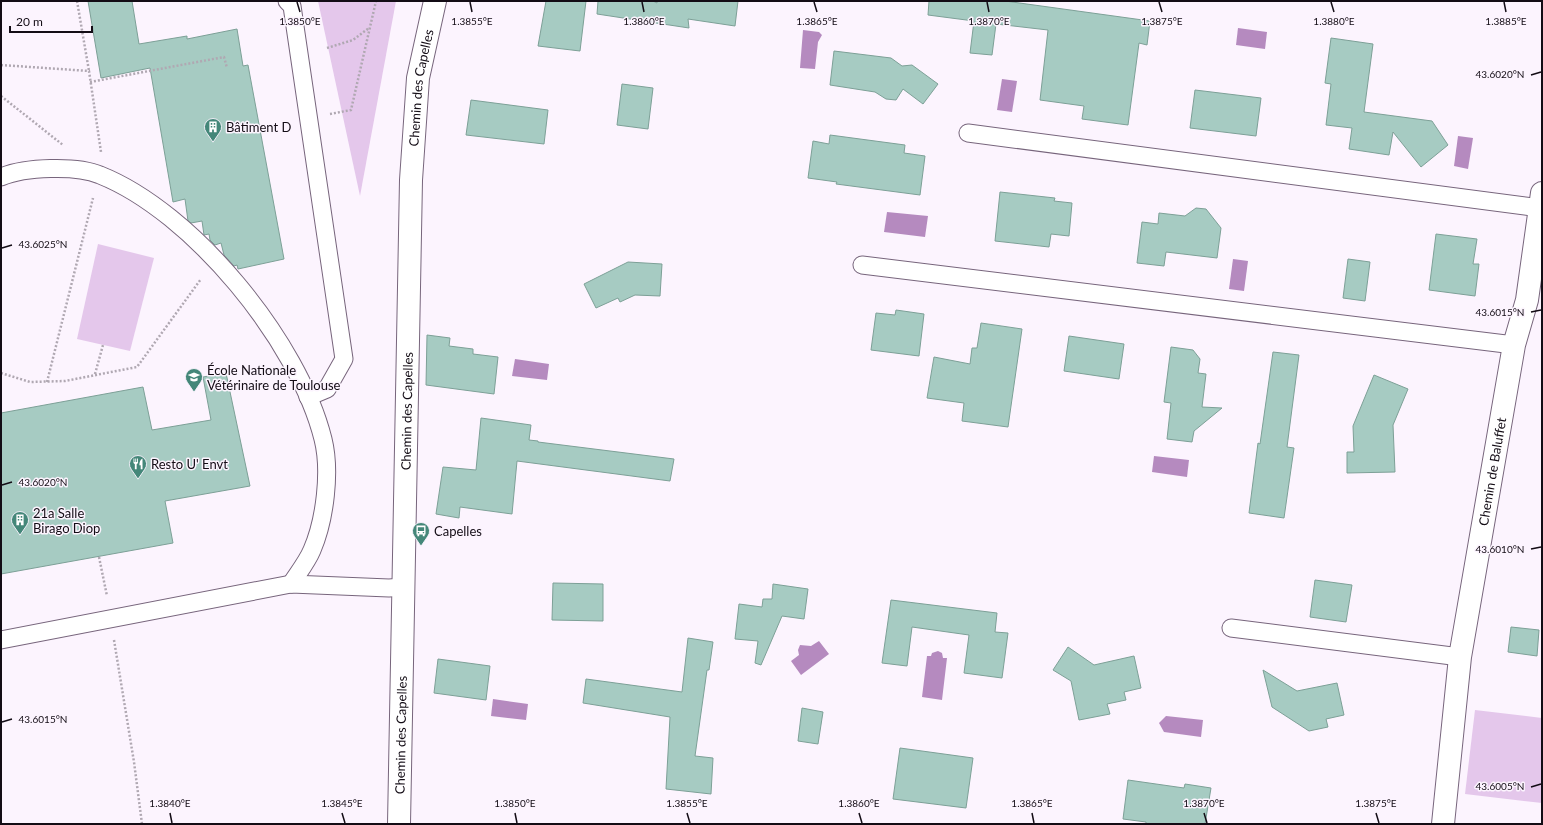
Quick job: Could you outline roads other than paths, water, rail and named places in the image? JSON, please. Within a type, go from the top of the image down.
[{"type":"street","name":"Chemin des Capelles","points":[[399,824],[411,180],[418,78],[435,1]]},
{"type":"street","name":"Chemin de Baluffet","points":[[1443,824],[1460,657],[1514,345],[1527,300],[1541,200]]},
{"type":"lane","points":[[287,1],[292,6],[344,359],[327,389],[308,397]]},
{"type":"lane","points":[[968,133],[1541,200]]},
{"type":"lane","points":[[1,177],[13,172],[62,168],[99,174],[138,195],[181,227],[215,259],[272,330],[308,397],[323,440],[326,472],[323,514],[312,551],[292,584]]},
{"type":"lane","points":[[862,265],[1514,345]]},
{"type":"lane","points":[[1,640],[292,584],[389,588],[404,587]]},
{"type":"lane","points":[[1231,628],[1460,657]]},
{"type":"place","name":"Bâtiment D","points":[[213,142]]},
{"type":"place","name":"École Nationale Vétérinaire de Toulouse","points":[[194,392]]},
{"type":"place","name":"Resto U' Envt","points":[[138,479]]},
{"type":"place","name":"21a Salle Birago Diop","points":[[20,535]]},
{"type":"place","name":"Capelles","points":[[421,546]]}]
